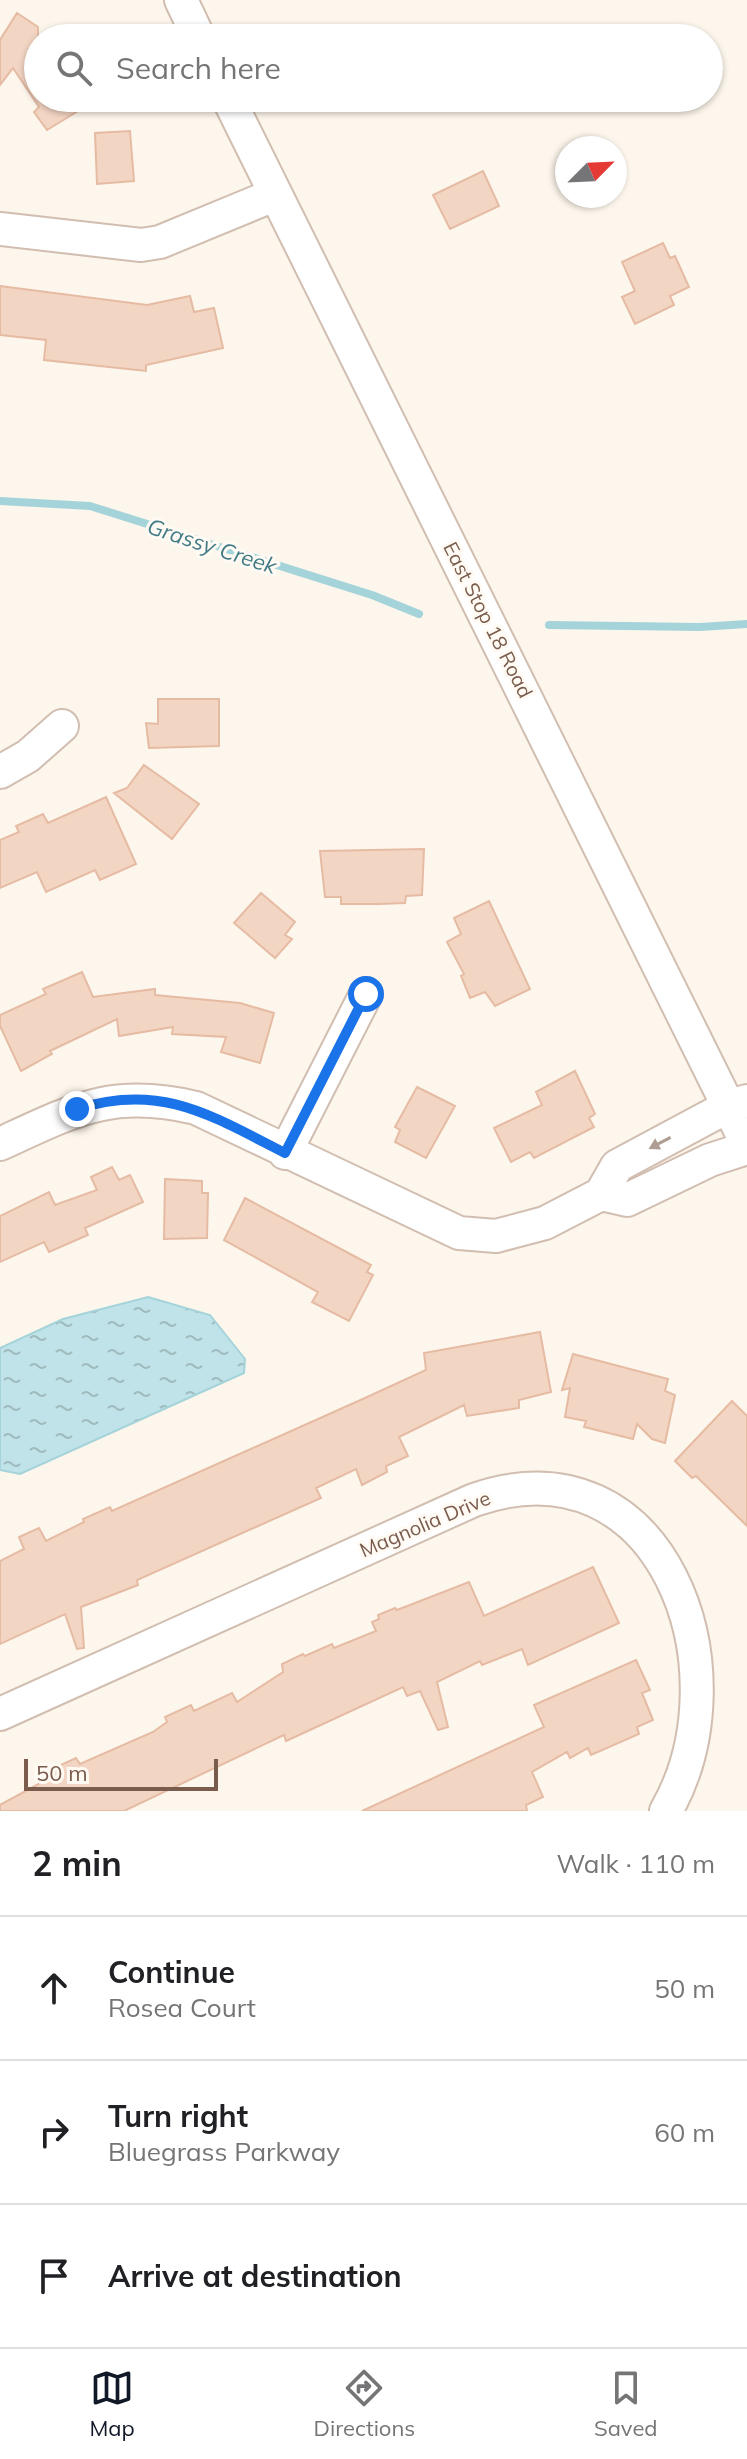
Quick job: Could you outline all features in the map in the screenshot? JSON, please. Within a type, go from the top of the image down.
[{"type":"street","points":[[181,0],[192,24]]},
{"type":"street","name":"East Stop 18 Road","points":[[235,112],[274,195],[738,1104],[747,1146]]},
{"type":"street","points":[[0,229],[141,245],[160,242],[274,195]]},
{"type":"street","points":[[0,772],[28,756],[62,726]]},
{"type":"street","points":[[285,1153],[366,994]]},
{"type":"street","points":[[0,1144],[95,1103],[146,1100],[196,1108],[285,1153],[459,1233],[496,1236],[533,1226],[601,1194],[617,1166],[738,1104]]},
{"type":"street","points":[[601,1194],[627,1200],[710,1160],[747,1146]]},
{"type":"street","name":"Magnolia Drive","points":[[0,1714],[474,1500],[517,1488],[568,1489],[628,1512],[665,1541],[691,1576],[721,1650],[725,1679],[709,1752],[685,1791],[666,1811]]},
{"type":"water","points":[[148,1297],[210,1315],[245,1359],[244,1373],[20,1474],[0,1470],[0,1348],[63,1319]]},
{"type":"building","points":[[17,13],[34,24],[24,24],[24,84],[13,68],[0,85],[0,40]]},
{"type":"building","points":[[34,112],[76,112],[47,130]]},
{"type":"building","points":[[130,131],[134,181],[97,184],[95,133]]},
{"type":"building","points":[[483,171],[499,206],[450,229],[433,195]]},
{"type":"building","points":[[663,243],[670,258],[675,256],[689,287],[670,296],[674,305],[635,324],[622,297],[635,291],[622,262]]},
{"type":"building","points":[[0,286],[147,305],[190,296],[194,312],[214,308],[223,348],[146,365],[146,371],[44,360],[46,340],[0,335]]},
{"type":"building","points":[[158,699],[219,699],[219,746],[149,748],[146,723],[158,724]]},
{"type":"building","points":[[144,765],[199,804],[172,839],[114,793],[127,788]]},
{"type":"building","points":[[106,797],[136,864],[100,880],[95,870],[46,892],[37,872],[0,888],[0,840],[19,832],[16,826],[43,814],[48,823]]},
{"type":"building","points":[[424,849],[422,895],[406,896],[405,903],[379,904],[341,904],[341,897],[325,897],[320,851]]},
{"type":"building","points":[[261,893],[295,922],[285,935],[292,939],[275,958],[234,923]]},
{"type":"building","points":[[489,901],[530,989],[495,1006],[485,992],[470,998],[461,976],[464,974],[447,942],[461,934],[454,918]]},
{"type":"building","points":[[82,972],[93,997],[155,989],[155,995],[240,1003],[274,1013],[260,1063],[221,1052],[226,1037],[172,1034],[173,1027],[119,1036],[117,1019],[50,1051],[52,1054],[21,1071],[0,1026],[0,1015],[46,994],[43,989]]},
{"type":"building","points":[[575,1071],[595,1114],[589,1118],[594,1127],[534,1158],[530,1152],[511,1162],[494,1128],[542,1105],[536,1092]]},
{"type":"building","points":[[417,1087],[455,1106],[426,1158],[395,1142],[400,1130],[395,1127]]},
{"type":"building","points":[[112,1167],[119,1180],[130,1175],[143,1202],[85,1228],[88,1235],[49,1252],[44,1242],[0,1262],[0,1216],[49,1192],[55,1205],[97,1190],[91,1177]]},
{"type":"building","points":[[165,1179],[202,1181],[202,1193],[208,1193],[207,1238],[164,1239]]},
{"type":"building","points":[[245,1198],[371,1265],[367,1272],[373,1275],[349,1321],[312,1302],[318,1292],[224,1240]]},
{"type":"building","points":[[540,1332],[551,1392],[519,1400],[519,1408],[467,1416],[464,1405],[399,1437],[408,1456],[386,1466],[387,1472],[362,1485],[356,1469],[316,1488],[321,1498],[137,1580],[138,1585],[81,1607],[84,1648],[77,1649],[65,1614],[0,1644],[0,1561],[24,1549],[19,1537],[39,1528],[46,1541],[84,1522],[83,1519],[110,1507],[112,1511],[365,1398],[426,1370],[424,1353]]},
{"type":"building","points":[[573,1354],[668,1379],[665,1391],[675,1395],[665,1443],[652,1439],[637,1424],[633,1439],[584,1427],[586,1421],[565,1417],[570,1388],[562,1390]]},
{"type":"building","points":[[732,1401],[747,1416],[747,1526],[696,1476],[692,1478],[675,1461]]},
{"type":"building","points":[[593,1567],[619,1623],[528,1665],[522,1649],[482,1665],[480,1661],[437,1682],[448,1727],[438,1730],[420,1691],[407,1696],[403,1687],[286,1741],[284,1735],[124,1811],[0,1811],[0,1805],[53,1776],[50,1770],[76,1758],[80,1764],[153,1732],[167,1722],[165,1717],[191,1705],[194,1711],[232,1693],[237,1702],[283,1672],[282,1664],[303,1654],[305,1656],[332,1644],[334,1648],[376,1631],[372,1622],[379,1619],[378,1615],[395,1608],[397,1610],[469,1582],[484,1616]]},
{"type":"building","points":[[636,1660],[650,1690],[642,1693],[653,1720],[637,1727],[639,1734],[591,1755],[588,1748],[570,1758],[567,1752],[532,1772],[543,1797],[526,1805],[527,1811],[362,1811],[544,1727],[534,1705]]},
{"type":"waterway","name":"Grassy Creek","points":[[0,501],[90,506],[372,595],[419,614]]},
{"type":"waterway","name":"Grassy Creek","points":[[549,625],[700,627],[747,624]]},
{"type":"route","points":[[77,1109],[115,1100],[173,1103],[196,1108],[285,1153],[366,994]]}]
